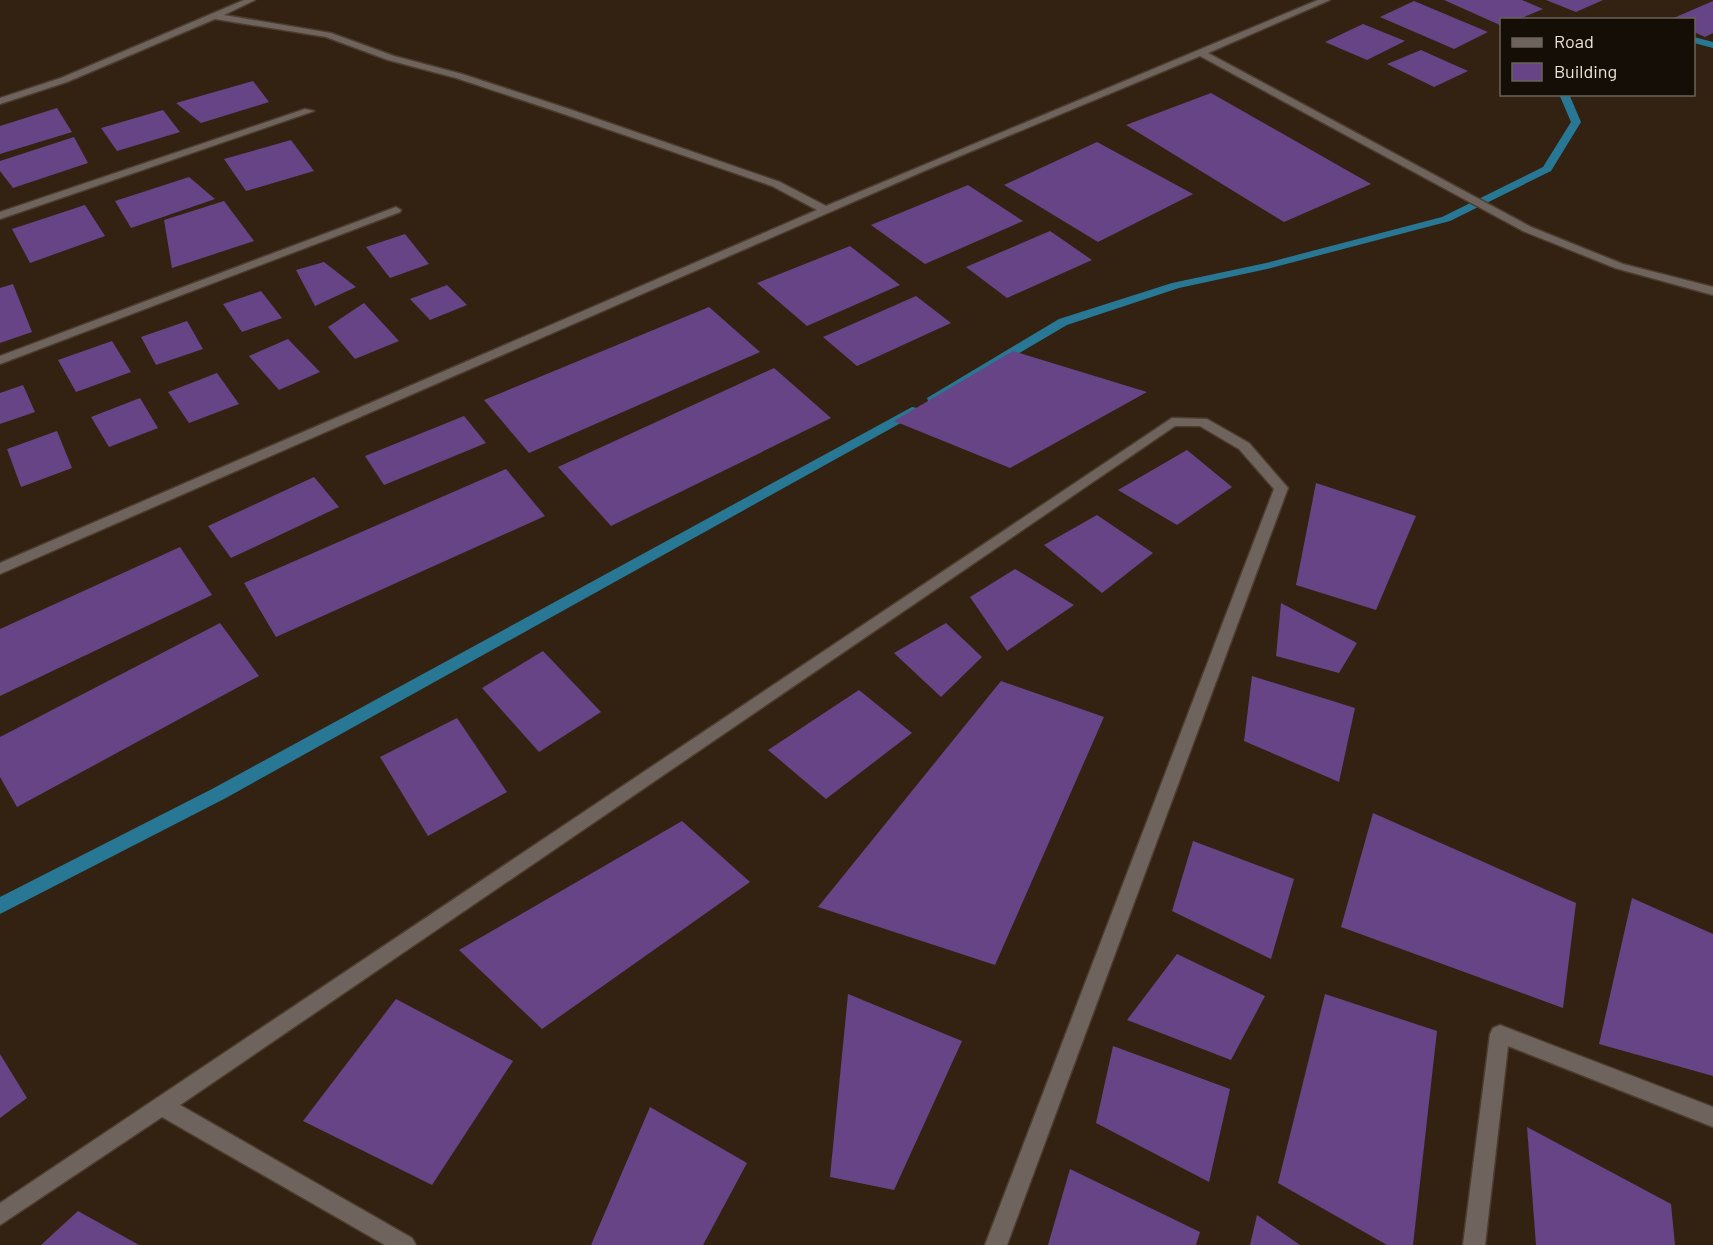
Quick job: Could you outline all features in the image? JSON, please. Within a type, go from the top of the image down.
[{"type":"street","points":[[0,101],[64,80],[251,0]]},
{"type":"street","points":[[0,569],[825,210],[1326,0]]},
{"type":"street","points":[[215,16],[328,35],[391,58],[459,76],[776,184],[825,210]]},
{"type":"street","points":[[1200,52],[1527,229],[1619,266],[1713,291]]},
{"type":"street","points":[[0,216],[309,111]]},
{"type":"street","points":[[0,360],[396,210]]},
{"type":"street","points":[[0,1215],[1172,422],[1202,422],[1244,446],[1281,488],[996,1245]]},
{"type":"street","points":[[1474,1245],[1500,1034],[1713,1117]]},
{"type":"street","points":[[163,1106],[405,1245]]},
{"type":"building","points":[[1444,0],[1522,0],[1543,9],[1522,18],[1500,18],[1500,25]]},
{"type":"building","points":[[1546,0],[1603,0],[1576,12]]},
{"type":"building","points":[[1414,1],[1488,32],[1454,49],[1380,17]]},
{"type":"building","points":[[1713,1],[1713,33],[1705,37],[1695,32],[1695,18],[1674,18]]},
{"type":"building","points":[[1363,24],[1405,41],[1367,60],[1325,42]]},
{"type":"building","points":[[1421,50],[1468,71],[1434,87],[1387,64]]},
{"type":"building","points":[[253,81],[269,102],[201,123],[176,103]]},
{"type":"building","points":[[1211,93],[1371,184],[1284,222],[1126,125]]},
{"type":"building","points":[[57,108],[72,132],[0,154],[0,126]]},
{"type":"building","points":[[163,110],[180,132],[117,151],[101,128]]},
{"type":"building","points":[[74,137],[88,163],[13,188],[0,171],[0,161]]},
{"type":"building","points":[[291,140],[314,171],[246,191],[224,159]]},
{"type":"building","points":[[1097,142],[1193,194],[1098,242],[1004,185]]},
{"type":"building","points":[[189,177],[215,199],[131,228],[115,201]]},
{"type":"building","points":[[968,185],[1023,221],[925,264],[871,225]]},
{"type":"building","points":[[224,201],[254,241],[172,268],[164,220]]},
{"type":"building","points":[[85,205],[105,236],[30,263],[12,229]]},
{"type":"building","points":[[1050,231],[1092,260],[1007,298],[966,267]]},
{"type":"building","points":[[405,234],[429,264],[390,278],[366,247]]},
{"type":"building","points":[[850,246],[900,285],[807,326],[757,283]]},
{"type":"building","points":[[324,262],[356,287],[315,306],[296,270]]},
{"type":"building","points":[[13,284],[32,332],[0,343],[0,288]]},
{"type":"building","points":[[447,285],[467,305],[430,320],[410,299]]},
{"type":"building","points":[[261,291],[282,318],[242,332],[223,304]]},
{"type":"building","points":[[916,296],[951,323],[857,366],[823,337]]},
{"type":"building","points":[[364,303],[399,341],[355,359],[328,327]]},
{"type":"building","points":[[709,307],[760,352],[529,453],[484,400]]},
{"type":"building","points":[[187,321],[203,349],[156,365],[141,337]]},
{"type":"building","points":[[288,339],[320,372],[279,390],[249,356]]},
{"type":"building","points":[[112,341],[131,372],[76,392],[58,360]]},
{"type":"building","points":[[1013,351],[1147,392],[1010,468],[894,421]]},
{"type":"building","points":[[774,368],[831,418],[611,526],[558,467]]},
{"type":"building","points":[[217,373],[239,404],[189,423],[168,392]]},
{"type":"building","points":[[23,385],[35,412],[0,424],[0,393]]},
{"type":"building","points":[[140,398],[158,428],[109,447],[91,417]]},
{"type":"building","points":[[464,416],[486,443],[384,485],[365,456]]},
{"type":"building","points":[[57,431],[72,468],[21,487],[7,449]]},
{"type":"building","points":[[1187,450],[1232,487],[1177,525],[1118,490]]},
{"type":"building","points":[[506,469],[545,516],[276,637],[244,583]]},
{"type":"building","points":[[314,477],[339,507],[231,558],[208,526]]},
{"type":"building","points":[[1316,483],[1416,516],[1376,610],[1296,585]]},
{"type":"building","points":[[1097,515],[1153,553],[1102,593],[1044,545]]},
{"type":"building","points":[[180,547],[212,595],[0,696],[0,629]]},
{"type":"building","points":[[1015,569],[1074,605],[1007,651],[970,597]]},
{"type":"building","points":[[1281,603],[1357,643],[1339,673],[1276,656]]},
{"type":"building","points":[[220,623],[259,676],[17,807],[0,777],[0,737]]},
{"type":"building","points":[[946,623],[982,657],[941,697],[894,653]]},
{"type":"building","points":[[543,651],[601,712],[539,752],[482,688]]},
{"type":"building","points":[[1252,676],[1355,708],[1339,782],[1244,741]]},
{"type":"building","points":[[1001,681],[1104,717],[995,965],[818,907]]},
{"type":"building","points":[[859,690],[912,733],[826,799],[768,750]]},
{"type":"building","points":[[457,718],[507,792],[428,836],[380,757]]},
{"type":"building","points":[[1373,813],[1576,903],[1563,1008],[1341,927]]},
{"type":"building","points":[[682,821],[750,882],[542,1029],[459,950]]},
{"type":"building","points":[[1193,841],[1294,879],[1271,959],[1172,911]]},
{"type":"building","points":[[1632,898],[1713,934],[1713,1076],[1599,1044]]},
{"type":"building","points":[[1177,954],[1265,996],[1231,1060],[1127,1020]]},
{"type":"building","points":[[848,994],[962,1041],[894,1190],[830,1177]]},
{"type":"building","points":[[1325,994],[1437,1031],[1413,1245],[1387,1245],[1278,1183]]},
{"type":"building","points":[[396,999],[513,1061],[432,1185],[303,1121]]},
{"type":"building","points":[[1113,1046],[1230,1089],[1209,1182],[1096,1123]]},
{"type":"building","points":[[0,1054],[27,1098],[0,1118]]},
{"type":"building","points":[[650,1107],[747,1163],[703,1245],[591,1245]]},
{"type":"building","points":[[1527,1127],[1671,1204],[1675,1245],[1536,1245]]},
{"type":"building","points":[[1070,1169],[1200,1232],[1196,1245],[1048,1245]]},
{"type":"building","points":[[78,1211],[139,1245],[41,1245]]},
{"type":"building","points":[[1257,1215],[1300,1245],[1250,1245]]},
{"type":"waterway","points":[[1695,40],[1713,45]]},
{"type":"waterway","points":[[933,398],[1063,322],[1176,285],[1267,266],[1446,219],[1547,169],[1576,122],[1565,96]]},
{"type":"waterway","points":[[0,906],[218,794],[912,411]]}]
